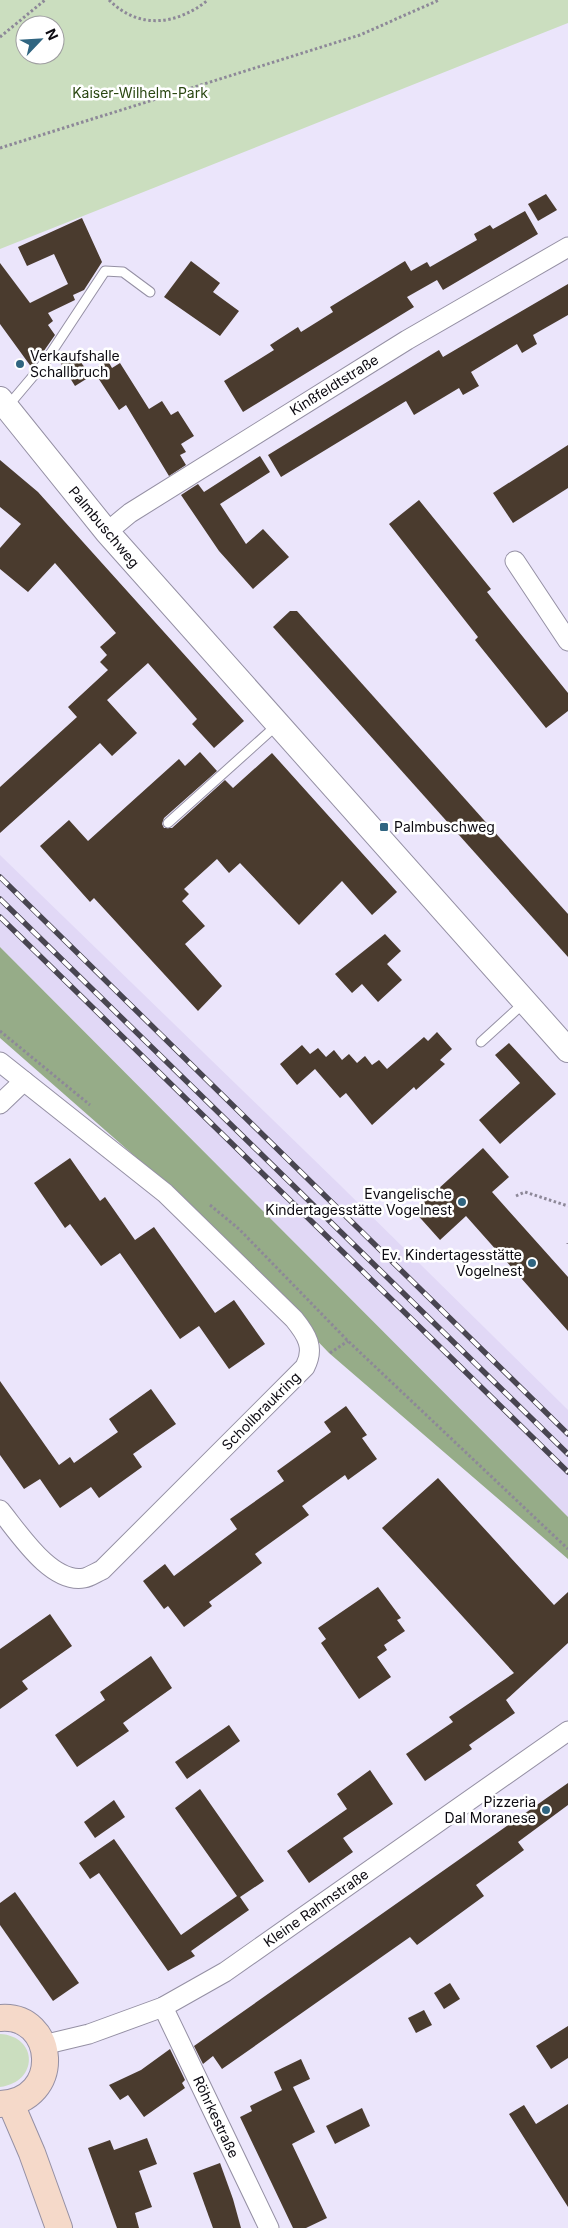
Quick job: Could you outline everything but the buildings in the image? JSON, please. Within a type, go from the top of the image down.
[{"type":"main road","points":[[0,2018],[13,2019],[29,2027],[43,2045],[46,2062],[38,2086],[27,2097],[6,2104],[32,2153],[59,2228]]},
{"type":"street","name":"Kinßfeldtstraße","points":[[107,532],[130,513],[406,340],[568,247]]},
{"type":"street","name":"Palmbuschweg","points":[[2,405],[107,532],[525,1002],[565,1041]]},
{"type":"street","points":[[515,561],[568,641]]},
{"type":"street","name":"Schollbraukring","points":[[0,1062],[165,1194],[294,1319],[306,1334],[310,1356],[305,1367],[102,1570],[84,1578],[64,1576],[46,1564],[0,1510]]},
{"type":"street","points":[[0,1104],[24,1081]]},
{"type":"street","name":"Kleine Rahmstraße","points":[[43,2045],[88,2034],[164,2007],[225,1972],[568,1731]]},
{"type":"street","name":"Röhrkestraße","points":[[164,2007],[269,2228]]},
{"type":"lane","points":[[2,405],[44,362],[106,271],[123,272],[150,292]]},
{"type":"lane","points":[[168,823],[278,725]]},
{"type":"lane","points":[[481,1042],[525,1002]]},
{"type":"path","points":[[0,37],[45,0]]},
{"type":"path","points":[[109,0],[134,17],[161,20],[184,16],[208,0]]},
{"type":"path","points":[[0,148],[360,35],[439,0]]},
{"type":"path","points":[[516,1196],[524,1192],[568,1206]]},
{"type":"shaded area","points":[[0,855],[341,1186],[568,1410],[568,1517],[0,947]]},
{"type":"green space","name":"Kaiser-Wilhelm-Park","points":[[0,0],[568,0],[568,23],[0,249]]},
{"type":"green space","points":[[0,947],[568,1517],[568,1559],[329,1353],[170,1187],[0,1038]]},
{"type":"green space","points":[[0,2034],[13,2037],[22,2042],[27,2050],[29,2059],[27,2069],[22,2077],[13,2083],[0,2087]]},
{"type":"railway","points":[[0,877],[568,1434]]},
{"type":"railway","points":[[0,899],[568,1454]]},
{"type":"railway","points":[[0,917],[568,1472]]},
{"type":"place","name":"Verkaufshalle Schallbruch","points":[[20,364]]},
{"type":"place","name":"Palmbuschweg","points":[[384,827]]},
{"type":"place","name":"Evangelische Kindertagesstätte Vogelnest","points":[[462,1202]]},
{"type":"place","name":"Ev. Kindertagesstätte Vogelnest","points":[[532,1263]]},
{"type":"place","name":"Pizzeria Dal Moranese","points":[[546,1810]]}]
